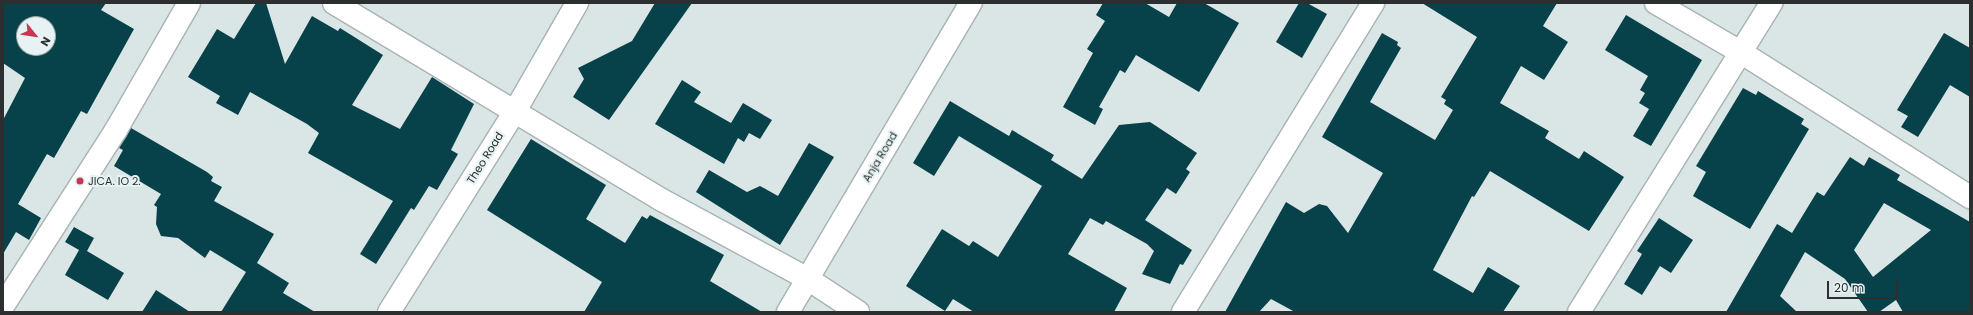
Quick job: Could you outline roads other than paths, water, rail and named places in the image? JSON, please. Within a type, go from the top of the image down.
[{"type":"street","points":[[3,306],[116,130],[189,3]]},
{"type":"street","points":[[334,3],[660,200],[808,279],[858,312]]},
{"type":"street","name":"Theo Road","points":[[390,312],[515,111],[577,3]]},
{"type":"street","name":"Anja Road","points":[[788,312],[971,3]]},
{"type":"street","points":[[1183,312],[1373,3]]},
{"type":"street","points":[[1656,3],[1742,53],[1970,197]]},
{"type":"street","points":[[1578,312],[1742,53],[1771,3]]},
{"type":"place","name":"JICA. IO 2.","points":[[80,181]]}]
